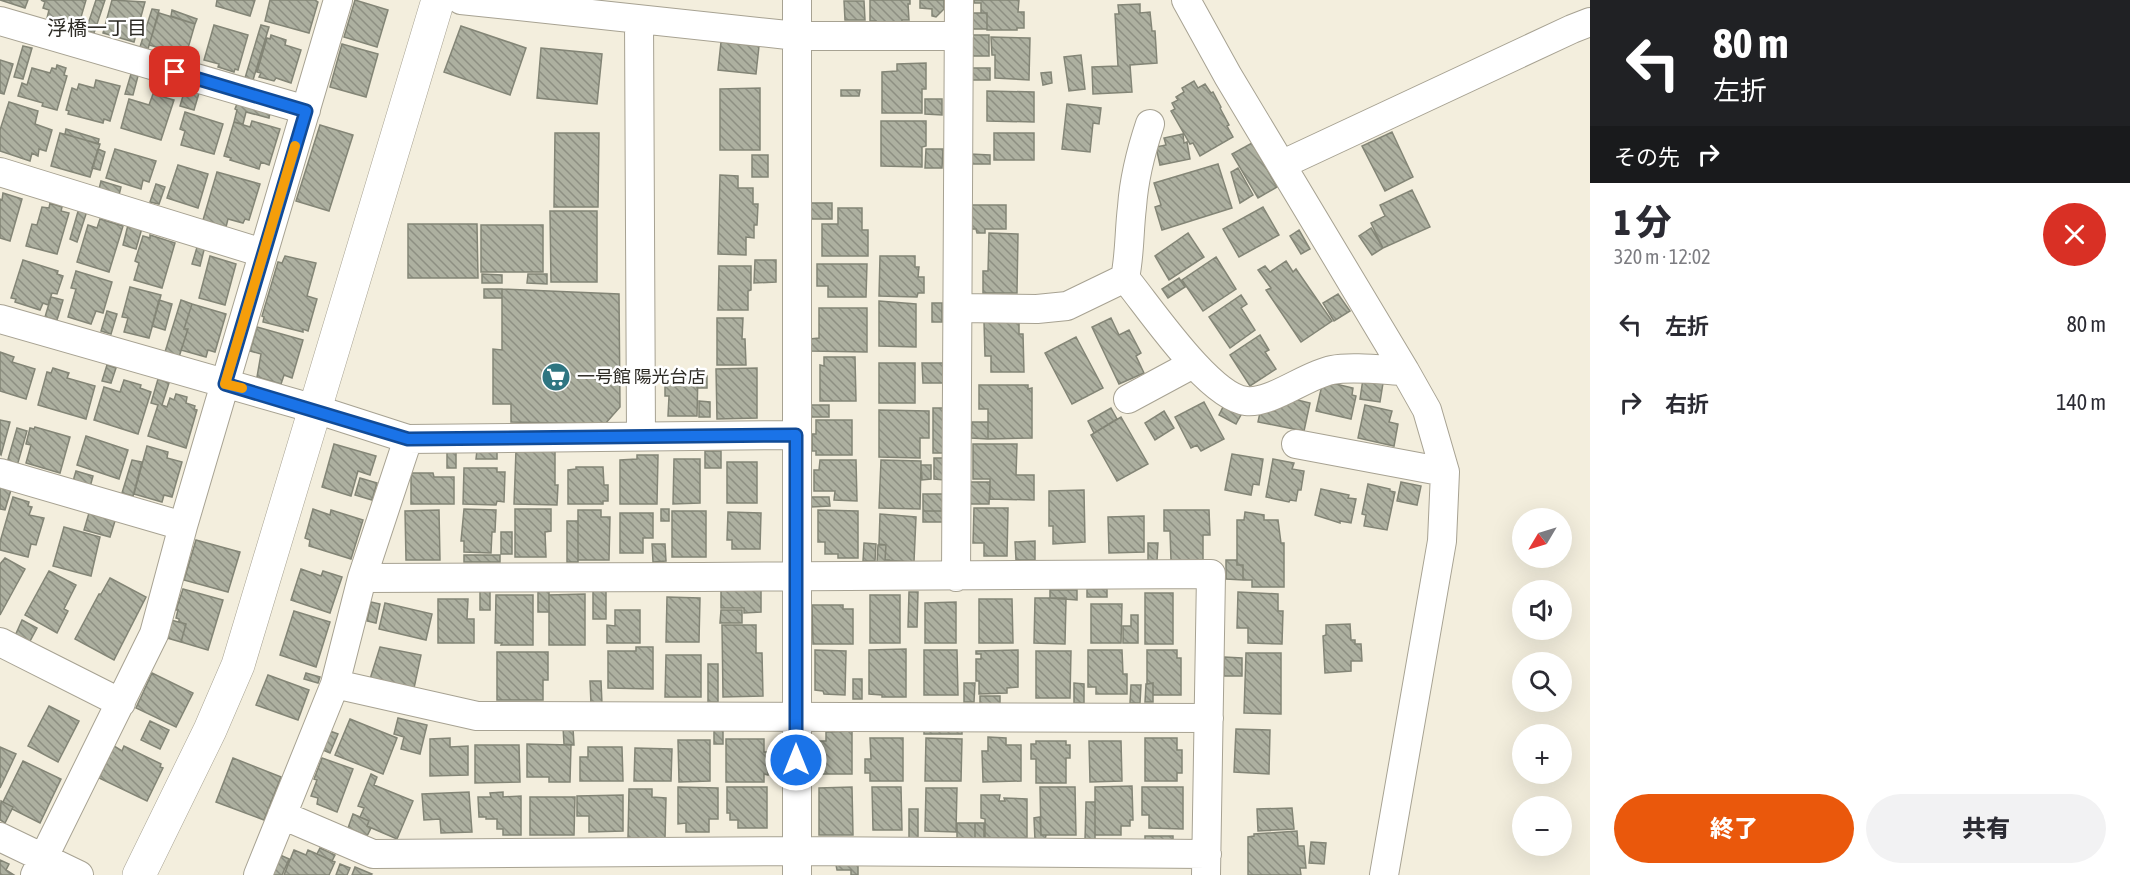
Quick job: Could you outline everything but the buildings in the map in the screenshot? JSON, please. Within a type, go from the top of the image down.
[{"type":"street","points":[[39,866],[154,634],[183,526],[338,0]]},
{"type":"street","points":[[139,875],[210,730],[238,665],[438,0]]},
{"type":"street","points":[[461,0],[797,36],[959,36]]},
{"type":"street","points":[[797,0],[797,863]]},
{"type":"street","points":[[956,577],[959,0]]},
{"type":"street","points":[[1186,0],[1228,76],[1283,164],[1427,410],[1445,472],[1442,541],[1384,875]]},
{"type":"street","points":[[639,20],[641,435]]},
{"type":"street","points":[[0,21],[306,111]]},
{"type":"street","points":[[1283,164],[1590,22]]},
{"type":"street","points":[[1125,278],[1130,255],[1131,208],[1135,182],[1150,124]]},
{"type":"street","points":[[0,172],[263,253]]},
{"type":"street","points":[[958,308],[1037,309],[1067,306],[1125,278]]},
{"type":"street","points":[[1125,278],[1193,363],[1214,385],[1245,401],[1260,400],[1334,369],[1405,371]]},
{"type":"street","points":[[0,319],[315,409],[408,439],[796,435]]},
{"type":"street","points":[[1128,399],[1193,363]]},
{"type":"street","points":[[258,875],[335,684],[362,578],[408,439]]},
{"type":"street","points":[[1296,444],[1445,472]]},
{"type":"street","points":[[0,473],[183,526]]},
{"type":"street","points":[[282,815],[373,854],[797,863],[1206,865],[1211,574],[362,578]]},
{"type":"street","points":[[0,642],[121,703]]},
{"type":"street","points":[[335,684],[477,716],[796,715],[1209,718]]},
{"type":"street","points":[[0,837],[39,866],[79,875]]},
{"type":"slow traffic","points":[[242,388],[225,384],[295,146]]},
{"type":"place","name":"一号館 陽光台店","points":[[556,377]]},
{"type":"district","name":"浮橋一丁目","points":[[97,28]]},
{"type":"route","points":[[175,72],[306,111],[225,384],[315,409],[408,439],[796,435],[796,760]]}]
